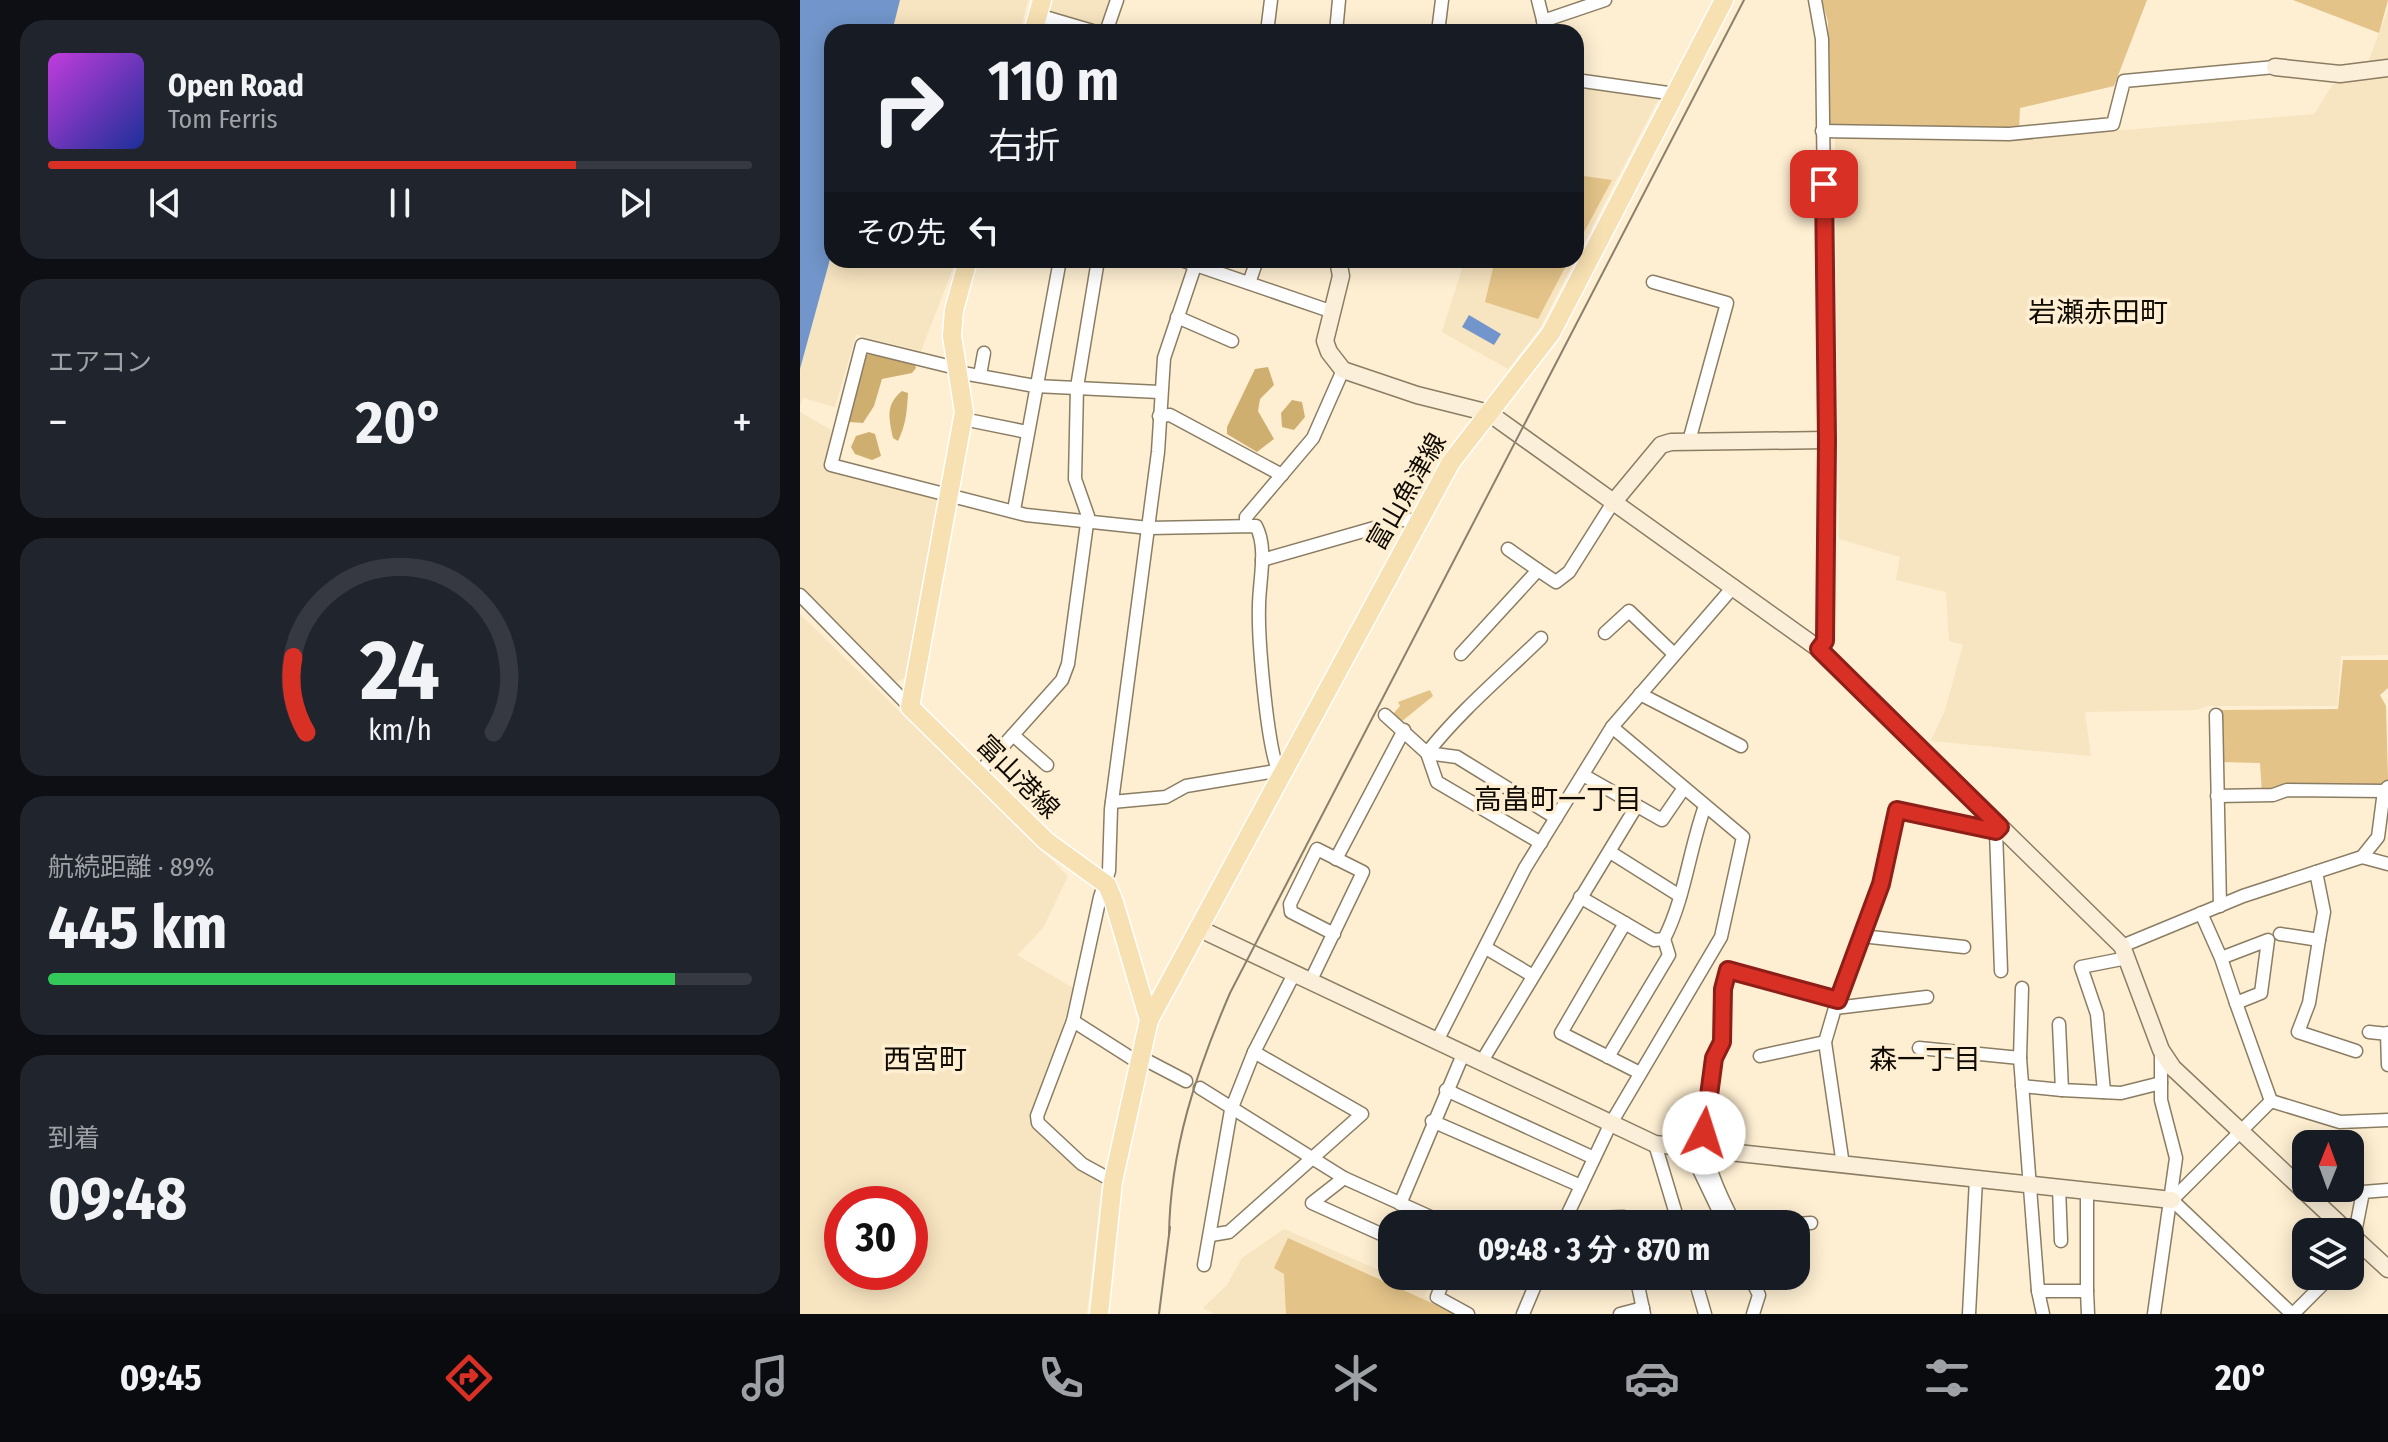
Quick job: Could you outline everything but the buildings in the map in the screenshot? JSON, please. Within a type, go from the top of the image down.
[{"type":"main road","name":"富山魚津線","points":[[1149,1020],[1200,929],[1279,774],[1451,462],[1551,333],[1724,0]]},
{"type":"main road","points":[[910,707],[963,419],[956,370],[954,310],[966,268]]},
{"type":"main road","name":"富山港線","points":[[910,707],[1046,841],[1107,885]]},
{"type":"main road","points":[[1099,1314],[1113,1181],[1149,1020],[1107,885]]},
{"type":"street","points":[[1109,24],[1117,0]]},
{"type":"street","points":[[1268,24],[1271,0]]},
{"type":"street","points":[[1337,24],[1339,0]]},
{"type":"street","points":[[1439,24],[1442,0]]},
{"type":"street","points":[[1538,0],[1544,24]]},
{"type":"street","points":[[1550,24],[1605,0]]},
{"type":"street","points":[[1815,0],[1822,39],[1827,440],[1825,641],[1819,649]]},
{"type":"street","points":[[1038,16],[1067,24]]},
{"type":"street","points":[[1822,131],[2009,134],[2113,124],[2124,81],[2275,67],[2340,74],[2388,68]]},
{"type":"street","points":[[1584,81],[1675,94]]},
{"type":"street","points":[[1014,510],[1058,268]]},
{"type":"street","points":[[979,773],[1062,680],[1068,664],[1088,516],[1075,479],[1077,387],[1097,268]]},
{"type":"street","points":[[1113,1181],[1082,1164],[1038,1123],[1037,1116],[1073,1021],[1100,897],[1107,885],[1112,802],[1149,528],[1159,392],[1164,358],[1195,268]]},
{"type":"street","points":[[1212,268],[1330,311]]},
{"type":"street","points":[[1249,283],[1254,268]]},
{"type":"street","points":[[1340,268],[1341,276],[1325,341],[1343,370],[1417,395],[1489,413],[1612,504],[1734,586],[1819,649],[2124,952],[2161,1050],[2173,1068],[2330,1218]]},
{"type":"street","points":[[1653,282],[1727,303],[1689,441]]},
{"type":"street","points":[[1177,317],[1232,341]]},
{"type":"street","points":[[1112,802],[1166,797],[1186,786],[1279,774],[1258,617],[1262,560],[1260,534],[1256,526],[1149,528],[1026,515],[831,465],[862,345],[956,370],[1035,386],[1159,392]]},
{"type":"street","points":[[980,375],[984,353]]},
{"type":"street","points":[[1246,524],[1246,517],[1313,438],[1343,370]]},
{"type":"street","points":[[1159,416],[1170,415],[1282,475]]},
{"type":"street","points":[[963,419],[1027,432]]},
{"type":"street","points":[[1508,549],[1556,582],[1569,572],[1612,504],[1661,445],[1689,441],[1827,440]]},
{"type":"street","points":[[1262,560],[1402,520],[1419,520]]},
{"type":"street","points":[[1461,654],[1538,570]]},
{"type":"street","points":[[1438,1039],[1541,843],[1612,727],[1734,586]]},
{"type":"street","points":[[800,595],[910,707]]},
{"type":"street","points":[[1605,633],[1629,611],[1674,654]]},
{"type":"street","points":[[1427,753],[1468,705],[1541,638]]},
{"type":"street","points":[[1640,694],[1741,746]]},
{"type":"street","points":[[1385,715],[1427,753],[1437,782],[1541,843]]},
{"type":"street","points":[[2216,715],[2220,906]]},
{"type":"street","points":[[1569,1210],[1610,1125],[1721,937],[1743,837],[1612,727]]},
{"type":"street","points":[[1336,859],[1404,730]]},
{"type":"street","points":[[1013,735],[1047,765]]},
{"type":"street","points":[[1427,753],[1457,757],[1556,818]]},
{"type":"street","points":[[1583,775],[1662,820],[1684,788]]},
{"type":"street","points":[[2217,796],[2273,795],[2287,790],[2386,789],[2378,837],[2362,857]]},
{"type":"street","points":[[1608,1057],[1669,955],[1664,939],[1677,913],[1689,850],[1705,806]]},
{"type":"street","points":[[1482,1061],[1636,807]]},
{"type":"street","points":[[1843,1165],[1825,1042],[1881,884],[1897,810],[1998,829]]},
{"type":"street","points":[[1998,829],[2001,971]]},
{"type":"street","points":[[1310,982],[1334,934],[1363,872],[1317,849],[1290,904],[1291,912],[1334,934]]},
{"type":"street","points":[[1610,852],[1680,896]]},
{"type":"street","points":[[2104,1092],[2097,1014],[2081,967],[2124,952],[2201,913],[2316,872],[2362,857],[2388,864]]},
{"type":"street","points":[[2316,872],[2324,912],[2309,1003],[2298,1032],[2356,1051]]},
{"type":"street","points":[[1580,897],[1654,940],[1664,939]]},
{"type":"street","points":[[2201,913],[2221,958],[2271,1101]]},
{"type":"street","points":[[1625,923],[1561,1033],[1640,1073]]},
{"type":"street","points":[[1200,929],[1655,1144],[2172,1200],[2293,1314],[2317,1290]]},
{"type":"street","points":[[2280,934],[2319,940]]},
{"type":"street","points":[[1861,936],[1964,947]]},
{"type":"street","points":[[2221,958],[2268,940],[2261,993],[2236,1003]]},
{"type":"street","points":[[1486,948],[1533,976]]},
{"type":"street","points":[[1720,1210],[1696,1150],[1714,1058],[1722,1042],[1723,989],[1728,970],[1836,1004],[1927,997]]},
{"type":"street","points":[[1204,1265],[1231,1110],[1254,1052],[1294,974]]},
{"type":"street","points":[[2022,988],[2020,1058],[2038,1291],[2043,1314]]},
{"type":"street","points":[[1073,1021],[1139,1060],[1186,1081]]},
{"type":"street","points":[[2059,1024],[2062,1090]]},
{"type":"street","points":[[2369,1032],[2388,1034],[2388,1065]]},
{"type":"street","points":[[1760,1056],[1825,1042]]},
{"type":"street","points":[[1919,1048],[2020,1058]]},
{"type":"street","points":[[2154,1314],[2176,1158],[2161,1100],[2161,1050]]},
{"type":"street","points":[[1211,1235],[1229,1232],[1362,1114],[1254,1052]]},
{"type":"street","points":[[1400,1204],[1432,1121],[1464,1052]]},
{"type":"street","points":[[2022,1086],[2121,1093],[2161,1083]]},
{"type":"street","points":[[1200,1088],[1344,1178],[1414,1210]]},
{"type":"street","points":[[1446,1090],[1594,1158]]},
{"type":"street","points":[[2271,1101],[2340,1122],[2388,1120]]},
{"type":"street","points":[[2172,1200],[2239,1129],[2271,1101]]},
{"type":"street","points":[[1432,1121],[1581,1186]]},
{"type":"street","points":[[1655,1144],[1675,1210]]},
{"type":"street","points":[[1696,1150],[1728,1210]]},
{"type":"street","points":[[1344,1178],[1312,1203],[1378,1233]]},
{"type":"street","points":[[1969,1314],[1976,1179]]},
{"type":"street","points":[[2059,1187],[2061,1241]]},
{"type":"street","points":[[2087,1190],[2088,1314]]},
{"type":"street","points":[[2358,1218],[2363,1192],[2388,1190]]},
{"type":"street","points":[[2364,1250],[2388,1269]]},
{"type":"street","points":[[1440,1290],[1437,1297],[1468,1314]]},
{"type":"street","points":[[1523,1314],[1533,1290]]},
{"type":"street","points":[[1620,1314],[1643,1311],[1639,1290]]},
{"type":"street","points":[[1698,1290],[1705,1314]]},
{"type":"street","points":[[1753,1314],[1759,1295],[1757,1290]]},
{"type":"street","points":[[2038,1291],[2087,1291]]},
{"type":"shaded area","points":[[900,0],[1028,0],[1022,24],[894,24]]},
{"type":"shaded area","points":[[1051,0],[1110,0],[1101,24],[1049,12]]},
{"type":"shaded area","points":[[1822,0],[2147,0],[2114,86],[2020,108],[2019,130],[1829,126],[1828,22]]},
{"type":"shaded area","points":[[2293,0],[2388,0],[2379,33]]},
{"type":"shaded area","points":[[2388,9],[2388,60],[2368,63],[2379,33]]},
{"type":"shaded area","points":[[2388,75],[2388,655],[2341,656],[2337,706],[2208,706],[2197,710],[2085,712],[2091,756],[1931,741],[1945,710],[1963,645],[1949,641],[1946,592],[1896,580],[1900,557],[1839,539],[1835,136],[2030,138],[2314,114],[2333,84]]},
{"type":"shaded area","points":[[1584,87],[1660,96],[1584,243]]},
{"type":"shaded area","points":[[1584,176],[1612,180],[1584,232]]},
{"type":"shaded area","points":[[828,268],[953,268],[921,351],[856,335],[835,407],[803,398],[800,406],[800,369]]},
{"type":"shaded area","points":[[1462,268],[1571,268],[1540,328],[1508,369],[1442,332]]},
{"type":"shaded area","points":[[1493,268],[1565,268],[1538,319],[1485,302]]},
{"type":"shaded area","points":[[866,355],[914,363],[916,368],[912,373],[882,379],[874,406],[863,423],[850,422],[847,412]]},
{"type":"shaded area","points":[[1268,367],[1274,385],[1260,399],[1258,411],[1274,439],[1257,452],[1227,434],[1227,427],[1255,369]]},
{"type":"shaded area","points":[[902,391],[908,393],[907,406],[898,441],[893,438],[890,412],[893,401]]},
{"type":"shaded area","points":[[1292,400],[1302,402],[1305,417],[1294,430],[1282,427],[1281,413]]},
{"type":"shaded area","points":[[800,412],[831,430],[825,469],[944,499],[906,678],[895,682],[800,586]]},
{"type":"shaded area","points":[[869,432],[875,434],[881,456],[872,460],[855,454],[851,447],[856,436]]},
{"type":"shaded area","points":[[800,614],[1068,876],[1043,928],[1017,955],[1073,988],[1051,1072],[1034,1115],[1073,1163],[1102,1183],[1087,1314],[800,1314]]},
{"type":"shaded area","points":[[2343,660],[2388,660],[2388,688],[2380,695],[2386,706],[2388,780],[2382,788],[2262,793],[2260,763],[2220,762],[2219,710],[2338,709]]},
{"type":"shaded area","points":[[1430,690],[1433,696],[1401,722],[1393,714],[1400,706],[1398,702]]},
{"type":"shaded area","points":[[1284,1229],[1378,1270],[1378,1290],[1425,1290],[1427,1291],[1424,1296],[1460,1314],[1215,1314],[1203,1308],[1227,1285],[1242,1258]]},
{"type":"shaded area","points":[[1288,1238],[1378,1279],[1378,1290],[1403,1290],[1456,1314],[1286,1314],[1284,1274],[1274,1268]]},
{"type":"water","points":[[800,0],[900,0],[894,24],[824,24],[824,268],[828,268],[800,369]]},
{"type":"water","points":[[1469,315],[1501,334],[1494,345],[1462,327]]},
{"type":"tram line","points":[[1169,1236],[1174,1173],[1187,1112],[1206,1052],[1230,993],[1744,0]]},
{"type":"tram line","points":[[1159,1314],[1170,1227]]},
{"type":"district","name":"岩瀬赤田町","points":[[2098,312]]},
{"type":"district","name":"高畠町一丁目","points":[[1558,799]]},
{"type":"district","name":"西宮町","points":[[925,1059]]},
{"type":"district","name":"森一丁目","points":[[1925,1059]]},
{"type":"route","points":[[1704,1133],[1708,1088],[1714,1058],[1722,1042],[1723,989],[1728,970],[1838,1000],[1881,884],[1897,810],[1996,831],[2000,827],[1819,649],[1825,641],[1827,440],[1824,184]]}]
